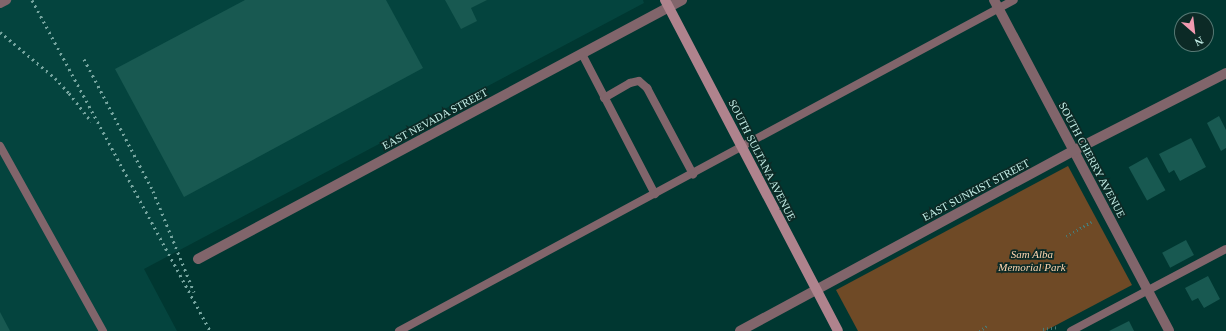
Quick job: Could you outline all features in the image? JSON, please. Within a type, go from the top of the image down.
[{"type":"street","points":[[0,3],[6,0]]},
{"type":"street","name":"EAST NEVADA STREET","points":[[198,258],[582,54],[667,4],[682,0]]},
{"type":"street","name":"SOUTH SULTANA AVENUE","points":[[667,4],[838,331]]},
{"type":"street","name":"SOUTH CHERRY AVENUE","points":[[996,4],[1169,331]]},
{"type":"street","name":"EAST SUNKIST STREET","points":[[740,331],[1073,151],[1226,72]]},
{"type":"lane","points":[[399,331],[742,148],[996,4],[1014,0]]},
{"type":"lane","points":[[582,54],[655,194]]},
{"type":"lane","points":[[604,98],[630,83],[639,81],[647,88],[693,174]]},
{"type":"lane","points":[[0,146],[104,331]]},
{"type":"lane","points":[[1071,331],[1226,249]]},
{"type":"path","points":[[1066,236],[1091,222]]},
{"type":"path","points":[[979,331],[987,326]]},
{"type":"shaded area","points":[[0,0],[643,0],[644,3],[144,269],[177,331],[0,331]]},
{"type":"green space","name":"Sam Alba Memorial Park","points":[[1068,166],[1132,285],[1045,331],[858,331],[836,290]]},
{"type":"building","points":[[245,0],[386,0],[423,68],[184,197],[115,69]]},
{"type":"building","points":[[445,0],[487,0],[471,8],[477,21],[461,29]]},
{"type":"building","points":[[1219,116],[1226,130],[1226,148],[1221,151],[1207,123]]},
{"type":"building","points":[[1191,138],[1206,167],[1180,181],[1174,170],[1169,173],[1159,154]]},
{"type":"building","points":[[1147,157],[1165,190],[1147,200],[1129,167]]},
{"type":"building","points":[[1186,240],[1194,255],[1170,268],[1162,253]]},
{"type":"building","points":[[1208,276],[1220,299],[1204,308],[1198,298],[1192,301],[1185,288]]},
{"type":"building","points":[[0,312],[10,331],[0,331]]},
{"type":"building","points":[[1129,321],[1134,331],[1109,331]]},
{"type":"railway","points":[[32,0],[210,331]]},
{"type":"railway","points":[[0,32],[55,78],[91,121]]},
{"type":"railway","points":[[84,59],[153,191],[194,292]]}]
